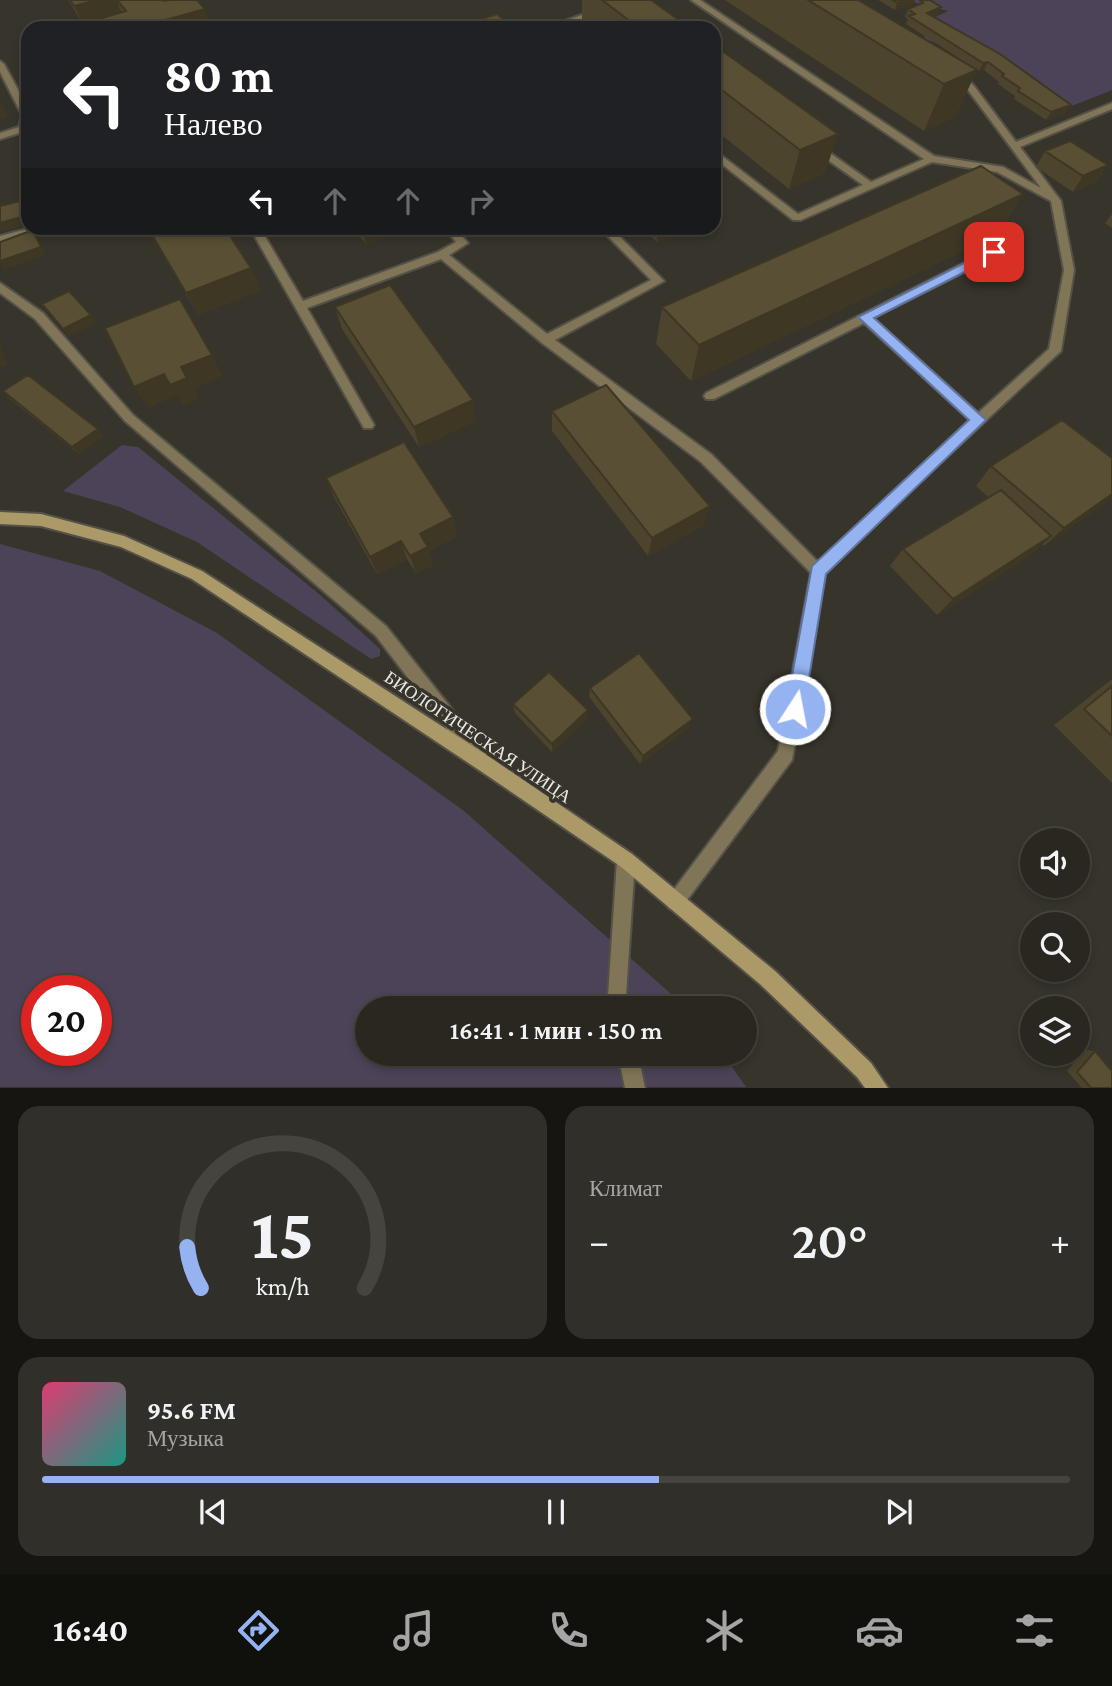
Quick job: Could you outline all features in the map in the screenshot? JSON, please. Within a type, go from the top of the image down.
[{"type":"street","points":[[695,0],[931,159],[1000,169],[1056,201]]},
{"type":"street","points":[[571,21],[605,10]]},
{"type":"street","points":[[0,64],[21,104]]},
{"type":"street","points":[[675,902],[786,754],[818,571],[1055,351],[1069,270],[1056,201],[971,88],[949,66]]},
{"type":"street","points":[[1014,146],[1112,106]]},
{"type":"street","points":[[0,136],[21,130]]},
{"type":"street","points":[[803,138],[870,186]]},
{"type":"street","points":[[721,158],[797,218],[931,159]]},
{"type":"street","points":[[0,239],[21,234]]},
{"type":"street","points":[[259,235],[368,425]]},
{"type":"street","points":[[300,306],[442,255],[463,243],[456,235]]},
{"type":"street","points":[[546,340],[659,281],[612,235]]},
{"type":"street","points":[[710,396],[994,252]]},
{"type":"street","points":[[442,255],[546,340],[706,458],[818,571]]},
{"type":"street","points":[[0,287],[39,316],[129,418],[381,631],[485,764]]},
{"type":"street","points":[[865,317],[978,420]]},
{"type":"street","name":"БИОЛОГИЧЕСКАЯ УЛИЦА","points":[[0,518],[41,520],[124,542],[197,575],[626,860],[768,978],[864,1070],[878,1087]]},
{"type":"street","points":[[617,996],[626,860]]},
{"type":"street","points":[[631,1066],[635,1087]]},
{"type":"shaded area","points":[[905,0],[1112,0],[1112,90],[1064,109],[961,48],[926,40],[918,25],[948,11]]},
{"type":"shaded area","points":[[122,445],[138,447],[319,594],[380,649],[380,656],[371,659],[197,542],[120,507],[63,491]]},
{"type":"shaded area","points":[[0,544],[100,571],[217,633],[464,811],[673,996],[355,996],[355,1066],[731,1066],[746,1087],[0,1087]]},
{"type":"building","points":[[70,0],[97,0],[74,6]]},
{"type":"building","points":[[117,0],[197,0],[205,9],[162,21],[92,21],[126,11]]},
{"type":"building","points":[[602,0],[651,0],[680,21],[630,21]]},
{"type":"building","points":[[808,0],[858,0],[977,70],[944,84]]},
{"type":"building","points":[[920,0],[930,0],[941,7],[927,13],[1000,54],[1071,105],[1051,112],[1018,91],[1020,88],[988,62],[983,63],[909,16],[915,14],[908,9],[923,3]]},
{"type":"building","points":[[497,14],[506,21],[474,21]]},
{"type":"building","points":[[721,50],[838,134],[800,150],[721,89]]},
{"type":"building","points":[[1070,141],[1108,165],[1083,176],[1045,151]]},
{"type":"building","points":[[981,166],[1023,194],[699,345],[662,307]]},
{"type":"building","points":[[21,201],[21,217],[0,223],[0,206]]},
{"type":"building","points":[[21,234],[35,235],[41,247],[0,261],[0,242]]},
{"type":"building","points":[[152,235],[230,235],[251,268],[186,293]]},
{"type":"building","points":[[390,285],[473,400],[414,427],[335,307]]},
{"type":"building","points":[[69,291],[91,315],[63,329],[42,304]]},
{"type":"building","points":[[180,299],[212,355],[181,367],[187,378],[170,385],[164,374],[134,387],[105,328]]},
{"type":"building","points":[[28,375],[98,429],[72,447],[3,391]]},
{"type":"building","points":[[606,385],[710,506],[652,538],[552,411]]},
{"type":"building","points":[[1062,420],[1112,458],[1112,494],[1064,528],[991,466]]},
{"type":"building","points":[[404,442],[453,517],[420,534],[428,547],[410,556],[401,541],[370,557],[326,478]]},
{"type":"building","points":[[1001,490],[1051,536],[953,599],[903,549]]},
{"type":"building","points":[[639,653],[693,719],[643,756],[590,688]]},
{"type":"building","points":[[549,672],[588,710],[552,744],[513,704]]},
{"type":"building","points":[[1112,686],[1112,736],[1084,709]]},
{"type":"building","points":[[1095,1051],[1112,1071],[1112,1088],[1091,1088],[1077,1072],[1082,1066],[1090,1066],[1090,1057]]},
{"type":"route","points":[[795,709],[818,571],[978,420],[865,317],[994,252]]}]
